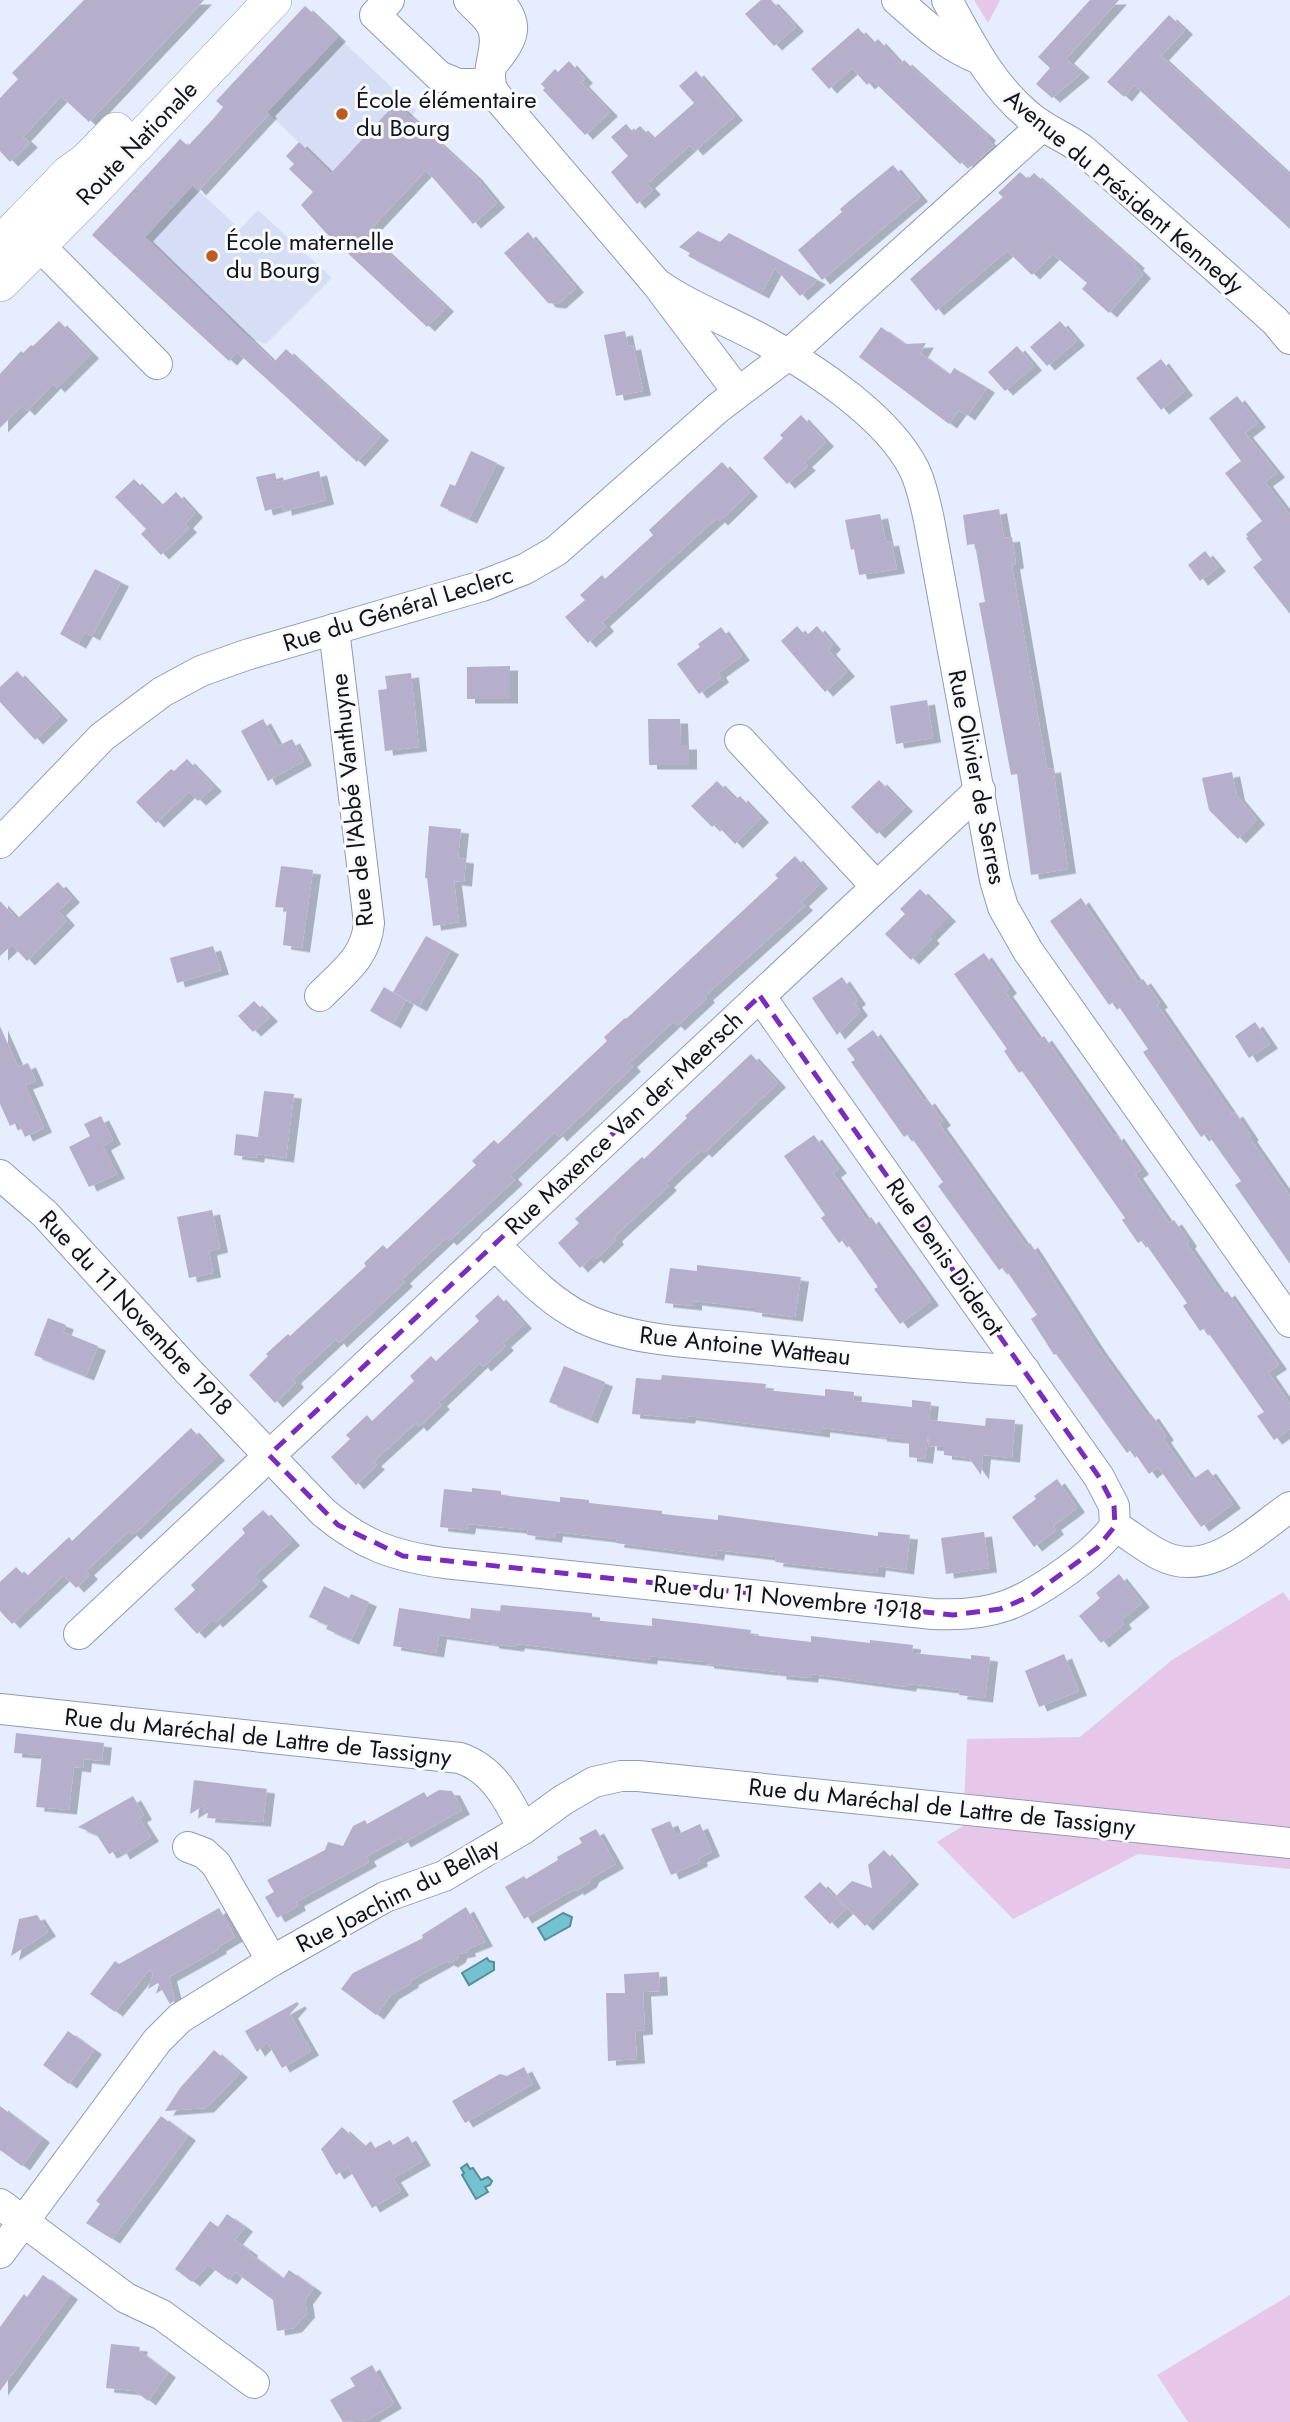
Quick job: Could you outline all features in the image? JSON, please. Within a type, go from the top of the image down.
[{"type":"main road","name":"Route Nationale","points":[[0,283],[19,238],[69,174],[93,155],[239,0]]},
{"type":"main road","name":"Route Nationale","points":[[19,238],[273,0]]},
{"type":"street","points":[[389,0],[375,15],[430,69],[458,84],[489,76],[508,44],[513,27],[509,11],[498,0]]},
{"type":"street","points":[[469,0],[487,20],[494,36],[489,76]]},
{"type":"street","points":[[897,0],[939,37],[960,51],[980,59]]},
{"type":"street","name":"Avenue du Président Kennedy","points":[[947,0],[980,59],[1004,92],[1042,126],[1073,142],[1084,151],[1226,276],[1275,321],[1290,340]]},
{"type":"street","name":"Rue Olivier de Serres","points":[[489,76],[508,111],[656,283],[738,393]]},
{"type":"street","name":"Rue du Général Leclerc","points":[[0,843],[102,737],[162,692],[201,671],[482,586],[525,569],[556,551],[738,393],[788,355],[1042,126]]},
{"type":"street","points":[[19,238],[157,364]]},
{"type":"street","name":"Rue Olivier de Serres","points":[[656,283],[686,302],[764,340],[788,355],[853,400],[882,425],[904,453],[919,482],[929,520],[1003,907],[1017,934],[1290,1322]]},
{"type":"street","name":"Rue de l'Abbé Vanthuyne","points":[[320,996],[358,957],[365,946],[369,923],[334,629]]},
{"type":"street","points":[[740,740],[876,886]]},
{"type":"street","name":"Rue Maxence Van der Meersch","points":[[268,1455],[980,790]]},
{"type":"street","name":"Rue Denis Diderot","points":[[761,996],[1111,1497],[1115,1526]]},
{"type":"street","name":"Rue du 11 Novembre 1918","points":[[0,1175],[45,1214],[323,1512],[338,1525],[368,1543],[403,1556],[444,1563],[933,1614],[971,1614],[1015,1604],[1039,1591],[1077,1564],[1107,1538],[1115,1526]]},
{"type":"street","name":"Rue Antoine Watteau","points":[[494,1244],[545,1293],[564,1307],[620,1332],[715,1345],[952,1367],[1025,1371]]},
{"type":"street","points":[[79,1634],[268,1455]]},
{"type":"street","points":[[1115,1526],[1161,1556],[1184,1563],[1197,1563],[1228,1551],[1290,1507]]},
{"type":"street","name":"Rue du Maréchal de Lattre de Tassigny","points":[[0,1709],[460,1758],[487,1772],[509,1802],[523,1829]]},
{"type":"street","name":"Rue du Maréchal de Lattre de Tassigny","points":[[594,1782],[621,1776],[638,1776],[1290,1843]]},
{"type":"street","name":"Rue Joachim du Bellay","points":[[0,2253],[168,2029],[180,2018],[272,1961],[385,1897],[443,1876],[523,1829],[563,1800],[594,1782]]},
{"type":"street","name":"Rue Joachim du Bellay","points":[[188,1847],[204,1853],[216,1864],[272,1961]]},
{"type":"street","points":[[0,2204],[126,2298],[162,2315],[254,2383]]},
{"type":"highlighted area","points":[[760,996],[1099,1477],[1114,1506],[1115,1526],[1097,1548],[1031,1596],[1000,1609],[953,1615],[403,1556],[338,1525],[269,1455]]},
{"type":"shaded area","points":[[974,0],[1000,0],[988,23]]},
{"type":"shaded area","name":"École élémentaire du Bourg","points":[[305,6],[416,110],[314,219],[301,205],[329,175],[267,112],[227,89]]},
{"type":"shaded area","name":"École maternelle du Bourg","points":[[163,158],[240,229],[258,210],[332,278],[266,344],[250,339],[229,361],[92,235]]},
{"type":"shaded area","points":[[1283,1592],[1290,1601],[1290,1869],[1138,1854],[1013,1919],[937,1842],[963,1826],[967,1739],[1080,1737],[1172,1660]]},
{"type":"shaded area","points":[[1290,2295],[1290,2422],[1188,2422],[1157,2375]]},
{"type":"water","points":[[563,1913],[572,1917],[570,1926],[545,1940],[538,1928]]},
{"type":"water","points":[[487,1958],[494,1962],[494,1970],[469,1985],[462,1973]]},
{"type":"water","points":[[467,2164],[481,2180],[488,2177],[492,2181],[485,2187],[488,2192],[476,2199],[462,2175],[464,2173],[461,2168]]},
{"type":"building","points":[[84,0],[204,0],[89,122],[61,96],[23,137],[30,143],[10,162],[0,151],[0,98],[18,79],[12,73]]},
{"type":"building","points":[[761,0],[771,0],[796,27],[774,46],[745,14]]},
{"type":"building","points":[[1090,0],[1119,0],[1066,59],[1082,73],[1052,98],[1036,84],[1050,68],[1038,57]]},
{"type":"building","points":[[305,6],[338,37],[198,191],[193,185],[145,237],[274,362],[286,349],[381,436],[357,462],[237,352],[229,361],[92,235],[180,139],[188,146],[223,107],[216,101]]},
{"type":"building","points":[[1169,15],[1185,30],[1161,56],[1290,175],[1290,229],[1134,85],[1124,97],[1107,82]]},
{"type":"building","points":[[858,28],[873,44],[878,39],[901,64],[904,60],[988,136],[986,139],[994,146],[970,167],[963,161],[960,164],[872,80],[867,85],[852,68],[829,89],[811,69]]},
{"type":"building","points":[[569,61],[585,79],[581,82],[610,112],[585,135],[543,90],[545,88],[541,84],[555,69],[558,72]]},
{"type":"building","points":[[696,71],[735,116],[695,151],[690,145],[647,184],[653,190],[637,204],[611,172],[628,156],[611,137],[626,124],[633,132],[640,126],[653,139],[694,103],[679,86]]},
{"type":"building","points":[[396,103],[474,175],[497,203],[473,224],[426,170],[367,233],[446,307],[427,327],[326,233],[301,205],[313,192],[289,169],[294,164],[286,156],[299,142],[331,173]]},
{"type":"building","points":[[893,165],[920,197],[822,280],[798,250],[842,212],[840,209]]},
{"type":"building","points":[[1020,172],[1028,179],[1034,173],[1137,264],[1135,266],[1143,274],[1109,313],[1082,289],[1087,283],[1053,254],[1032,275],[1007,251],[936,311],[910,279],[1003,197],[998,193]]},
{"type":"building","points":[[698,231],[720,242],[729,233],[818,280],[800,296],[775,268],[761,294],[688,256],[690,253],[679,247]]},
{"type":"building","points":[[528,232],[576,288],[558,304],[548,303],[504,253]]},
{"type":"building","points":[[59,321],[91,354],[57,388],[53,384],[27,411],[22,406],[0,428],[0,374],[21,351],[23,353],[33,346]]},
{"type":"building","points":[[1060,321],[1077,341],[1047,366],[1030,347]]},
{"type":"building","points":[[881,327],[905,344],[926,343],[920,353],[950,375],[954,368],[987,388],[967,416],[959,410],[949,424],[859,357]]},
{"type":"building","points":[[625,331],[628,346],[633,345],[643,391],[616,396],[604,335]]},
{"type":"building","points":[[1017,346],[1034,366],[1005,391],[988,372]]},
{"type":"building","points":[[1161,359],[1185,391],[1161,410],[1136,378]]},
{"type":"building","points":[[1237,396],[1258,423],[1245,433],[1277,473],[1265,482],[1290,515],[1290,614],[1253,567],[1262,560],[1246,534],[1262,521],[1225,473],[1241,461],[1209,418]]},
{"type":"building","points":[[801,415],[826,442],[804,463],[808,466],[787,484],[763,458],[783,438],[780,435]]},
{"type":"building","points":[[471,451],[497,463],[469,519],[440,506],[450,484],[455,486]]},
{"type":"building","points":[[722,462],[750,492],[720,521],[717,518],[602,622],[606,627],[588,643],[565,617],[585,600],[580,595],[602,575],[605,579],[653,535],[649,530]]},
{"type":"building","points":[[319,471],[326,500],[284,511],[283,506],[265,511],[256,477],[275,473],[277,482]]},
{"type":"building","points":[[134,479],[161,506],[176,492],[195,513],[185,524],[189,528],[161,555],[141,534],[146,529],[115,497]]},
{"type":"building","points":[[999,509],[1004,538],[1012,537],[1016,564],[1012,565],[1047,769],[1053,768],[1068,869],[1031,875],[1017,774],[1011,775],[979,603],[985,602],[975,544],[967,545],[963,515]]},
{"type":"building","points":[[880,514],[886,542],[891,541],[897,569],[859,575],[845,520]]},
{"type":"building","points":[[1205,551],[1218,567],[1200,581],[1188,565]]},
{"type":"building","points":[[95,569],[121,582],[92,636],[85,632],[78,644],[60,634]]},
{"type":"building","points":[[797,626],[806,636],[817,626],[833,645],[828,650],[847,672],[825,692],[781,641]]},
{"type":"building","points":[[721,627],[742,656],[718,673],[721,678],[699,694],[677,664]]},
{"type":"building","points":[[510,666],[510,699],[467,699],[467,667]]},
{"type":"building","points":[[17,671],[60,716],[35,740],[0,702],[0,687]]},
{"type":"building","points":[[411,673],[419,747],[385,751],[378,690],[387,689],[385,676]]},
{"type":"building","points":[[927,700],[933,738],[896,744],[890,706]]},
{"type":"building","points":[[263,719],[278,746],[292,739],[304,761],[268,781],[241,731]]},
{"type":"building","points":[[648,719],[680,719],[681,745],[689,745],[689,765],[649,765]]},
{"type":"building","points":[[187,759],[214,787],[198,801],[189,792],[156,823],[136,802],[171,769],[174,771]]},
{"type":"building","points":[[1232,772],[1237,796],[1257,820],[1238,839],[1209,810],[1202,778]]},
{"type":"building","points":[[879,780],[905,807],[877,834],[851,807]]},
{"type":"building","points":[[717,781],[736,800],[740,796],[761,818],[735,844],[716,824],[712,827],[691,806]]},
{"type":"building","points":[[429,826],[461,829],[458,858],[466,859],[464,882],[454,881],[459,922],[433,926],[425,878]]},
{"type":"building","points":[[795,856],[820,884],[801,902],[805,906],[705,996],[707,998],[677,1026],[673,1022],[629,1063],[633,1067],[559,1137],[555,1132],[510,1175],[515,1180],[449,1241],[446,1238],[402,1279],[405,1282],[339,1343],[336,1339],[293,1379],[296,1383],[275,1403],[249,1375],[268,1356],[266,1354],[288,1334],[290,1336],[366,1266],[364,1263],[383,1245],[387,1249],[476,1165],[472,1161],[494,1140],[498,1144],[607,1041],[604,1037],[778,878],[775,875]]},
{"type":"building","points":[[281,866],[313,870],[302,948],[283,945],[287,908],[275,907]]},
{"type":"building","points":[[58,882],[72,898],[58,911],[67,921],[27,961],[12,945],[0,956],[0,901],[17,919]]},
{"type":"building","points":[[920,889],[948,917],[929,936],[932,939],[911,960],[885,934],[905,914],[900,909]]},
{"type":"building","points":[[1081,898],[1138,982],[1143,979],[1160,1003],[1157,1005],[1232,1114],[1235,1112],[1290,1196],[1290,1264],[1235,1185],[1241,1181],[1207,1133],[1201,1137],[1143,1052],[1148,1049],[1115,1001],[1109,1005],[1050,921]]},
{"type":"building","points":[[426,936],[451,950],[419,1007],[393,992]]},
{"type":"building","points":[[213,946],[221,970],[177,983],[170,958]]},
{"type":"building","points":[[984,953],[1009,989],[1005,992],[1039,1040],[1044,1036],[1141,1170],[1135,1174],[1169,1223],[1174,1220],[1222,1295],[1227,1291],[1279,1365],[1268,1372],[1290,1404],[1290,1429],[1274,1440],[1257,1416],[1264,1412],[1205,1328],[1200,1331],[1183,1306],[1187,1303],[1143,1240],[1138,1243],[1122,1220],[1125,1218],[1022,1071],[1019,1073],[1004,1051],[1007,1049],[954,974]]},
{"type":"building","points":[[842,977],[858,1000],[854,1003],[860,1011],[837,1035],[812,998]]},
{"type":"building","points":[[384,987],[406,1000],[393,1024],[370,1011]]},
{"type":"building","points":[[254,1001],[270,1017],[253,1032],[238,1016]]},
{"type":"building","points":[[1255,1022],[1270,1044],[1249,1058],[1235,1036]]},
{"type":"building","points":[[0,1026],[18,1067],[28,1063],[36,1081],[25,1085],[44,1128],[25,1137],[18,1122],[10,1126],[0,1104]]},
{"type":"building","points":[[873,1030],[924,1101],[927,1099],[943,1121],[939,1124],[1026,1246],[1030,1243],[1098,1348],[1147,1416],[1151,1414],[1166,1436],[1163,1438],[1192,1480],[1208,1469],[1233,1504],[1201,1527],[1158,1467],[1149,1474],[1132,1449],[1127,1453],[1056,1354],[1054,1355],[1031,1319],[1037,1315],[1004,1267],[999,1270],[938,1186],[943,1182],[909,1134],[904,1137],[851,1062],[855,1060],[847,1049]]},
{"type":"building","points":[[751,1054],[778,1083],[704,1153],[701,1150],[666,1183],[669,1186],[614,1237],[616,1240],[596,1259],[593,1256],[580,1268],[558,1243],[579,1223],[575,1219],[642,1157],[644,1159]]},
{"type":"building","points":[[264,1091],[294,1094],[286,1158],[257,1154],[256,1158],[234,1155],[236,1134],[258,1137]]},
{"type":"building","points":[[101,1116],[113,1140],[103,1146],[117,1174],[89,1187],[69,1147],[90,1136],[84,1124]]},
{"type":"building","points":[[814,1135],[839,1169],[833,1173],[867,1221],[871,1217],[931,1301],[900,1324],[874,1289],[878,1287],[844,1239],[839,1243],[821,1218],[825,1215],[784,1156]]},
{"type":"building","points":[[212,1210],[220,1248],[209,1251],[213,1273],[189,1278],[177,1217]]},
{"type":"building","points":[[697,1265],[801,1277],[795,1317],[754,1312],[754,1308],[694,1301],[694,1306],[665,1303],[670,1268],[697,1271]]},
{"type":"building","points":[[498,1295],[524,1324],[503,1343],[506,1346],[483,1367],[480,1363],[439,1402],[442,1405],[419,1427],[416,1423],[373,1462],[377,1465],[356,1485],[331,1457],[350,1439],[346,1435],[367,1415],[372,1421],[414,1381],[410,1376],[431,1356],[436,1361],[479,1321],[475,1316]]},
{"type":"building","points":[[48,1318],[66,1325],[63,1332],[98,1346],[86,1376],[34,1355]]},
{"type":"building","points":[[564,1366],[605,1382],[590,1419],[549,1402]]},
{"type":"building","points":[[662,1375],[766,1384],[765,1390],[825,1396],[825,1389],[854,1392],[853,1401],[912,1407],[912,1400],[931,1402],[929,1420],[985,1426],[986,1418],[1015,1420],[1012,1458],[983,1455],[981,1475],[969,1458],[944,1455],[944,1447],[929,1446],[928,1435],[925,1459],[909,1457],[909,1443],[879,1435],[822,1428],[822,1433],[688,1416],[687,1419],[632,1414],[636,1378],[661,1380]]},
{"type":"building","points":[[191,1428],[217,1456],[133,1535],[129,1531],[86,1571],[90,1575],[76,1588],[64,1575],[12,1624],[0,1611],[0,1582],[16,1567],[26,1577],[69,1537],[72,1541]]},
{"type":"building","points":[[1057,1479],[1077,1508],[1053,1526],[1056,1530],[1034,1547],[1012,1517]]},
{"type":"building","points":[[472,1488],[501,1491],[501,1495],[560,1502],[560,1497],[589,1500],[589,1503],[662,1511],[662,1514],[718,1520],[718,1515],[878,1536],[878,1532],[910,1535],[906,1570],[878,1566],[877,1573],[775,1562],[776,1557],[717,1550],[716,1556],[616,1543],[617,1539],[555,1532],[554,1538],[527,1535],[528,1530],[468,1524],[467,1530],[440,1527],[444,1489],[472,1492]]},
{"type":"building","points":[[263,1510],[292,1541],[254,1576],[260,1582],[215,1623],[212,1620],[197,1634],[174,1609],[195,1590],[191,1585],[245,1533],[242,1529]]},
{"type":"building","points":[[984,1532],[989,1568],[946,1574],[941,1538]]},
{"type":"building","points":[[1119,1574],[1142,1603],[1121,1620],[1124,1624],[1101,1643],[1079,1616],[1100,1598],[1096,1593]]},
{"type":"building","points":[[324,1586],[349,1598],[351,1594],[369,1602],[351,1640],[326,1629],[328,1625],[309,1617]]},
{"type":"building","points":[[501,1605],[592,1613],[592,1620],[652,1626],[652,1618],[751,1630],[750,1635],[811,1642],[811,1636],[870,1643],[870,1640],[913,1645],[912,1653],[971,1659],[971,1655],[990,1657],[985,1698],[959,1695],[960,1690],[909,1684],[908,1687],[811,1674],[810,1678],[778,1675],[779,1672],[706,1662],[650,1656],[649,1660],[517,1644],[516,1647],[439,1635],[436,1653],[393,1646],[399,1608],[470,1619],[471,1608],[500,1611]]},
{"type":"building","points":[[1064,1654],[1079,1691],[1039,1707],[1025,1671]]},
{"type":"building","points":[[16,1733],[104,1743],[102,1761],[84,1759],[83,1768],[74,1767],[69,1810],[36,1807],[42,1755],[14,1753]]},
{"type":"building","points":[[194,1780],[267,1789],[263,1822],[207,1818],[208,1813],[203,1813],[205,1805],[190,1814]]},
{"type":"building","points":[[439,1790],[452,1791],[462,1810],[403,1843],[400,1838],[366,1857],[369,1862],[296,1902],[298,1906],[277,1918],[265,1897],[274,1892],[267,1880],[325,1850],[328,1842],[343,1846],[353,1826],[365,1820],[367,1824],[424,1792],[427,1797]]},
{"type":"building","points":[[133,1796],[144,1815],[139,1818],[151,1837],[122,1855],[119,1849],[109,1854],[97,1835],[78,1827]]},
{"type":"building","points":[[670,1821],[676,1835],[700,1824],[712,1852],[699,1858],[700,1862],[671,1875],[651,1829]]},
{"type":"building","points":[[596,1829],[616,1864],[591,1878],[589,1883],[576,1891],[575,1889],[524,1919],[505,1887],[524,1876],[526,1879],[558,1860],[557,1857],[582,1843],[579,1838]]},
{"type":"building","points":[[884,1850],[911,1880],[865,1926],[836,1896],[852,1881],[872,1888],[868,1865]]},
{"type":"building","points":[[820,1882],[846,1909],[830,1924],[804,1897]]},
{"type":"building","points":[[466,1907],[485,1942],[467,1949],[468,1952],[459,1954],[458,1958],[450,1963],[446,1961],[410,1981],[411,1983],[391,1995],[376,2015],[341,1989],[353,1973],[423,1938],[422,1935]]},
{"type":"building","points":[[219,1908],[235,1937],[169,1977],[175,2000],[170,2004],[158,1983],[148,1989],[153,1974],[150,1969],[115,2012],[90,1994],[115,1961],[119,1964]]},
{"type":"building","points":[[37,1915],[48,1932],[11,1956],[19,1919]]},
{"type":"building","points":[[659,1972],[660,1991],[643,1992],[645,2030],[635,2031],[637,2059],[608,2061],[606,1993],[625,1993],[624,1974]]},
{"type":"building","points":[[297,2002],[299,2004],[290,2014],[311,2051],[282,2068],[267,2042],[257,2052],[245,2031]]},
{"type":"building","points":[[68,2031],[94,2050],[69,2084],[43,2065]]},
{"type":"building","points":[[214,2050],[240,2073],[206,2108],[165,2111],[180,2088]]},
{"type":"building","points":[[524,2067],[533,2084],[465,2123],[452,2101],[500,2074],[507,2076]]},
{"type":"building","points":[[0,2106],[42,2138],[22,2166],[0,2150]]},
{"type":"building","points":[[161,2116],[188,2136],[112,2239],[86,2223],[100,2204],[96,2201]]},
{"type":"building","points":[[342,2127],[364,2147],[371,2141],[375,2148],[390,2140],[393,2145],[408,2136],[423,2161],[393,2178],[401,2191],[372,2208],[348,2167],[336,2175],[321,2149]]},
{"type":"building","points":[[227,2214],[245,2227],[235,2240],[250,2251],[249,2253],[283,2279],[289,2270],[314,2288],[305,2300],[307,2313],[294,2328],[277,2331],[273,2300],[235,2272],[229,2280],[208,2265],[192,2282],[175,2269],[210,2221],[218,2227]]},
{"type":"building","points":[[43,2275],[70,2295],[0,2391],[0,2327],[24,2294],[27,2297]]},
{"type":"building","points":[[111,2344],[140,2347],[139,2351],[168,2373],[148,2401],[135,2391],[106,2388]]},
{"type":"building","points":[[372,2365],[394,2404],[367,2420],[343,2422],[330,2400],[355,2386],[350,2378]]},
{"type":"place","name":"École élémentaire du Bourg","points":[[342,114]]},
{"type":"place","name":"École maternelle du Bourg","points":[[212,256]]}]
